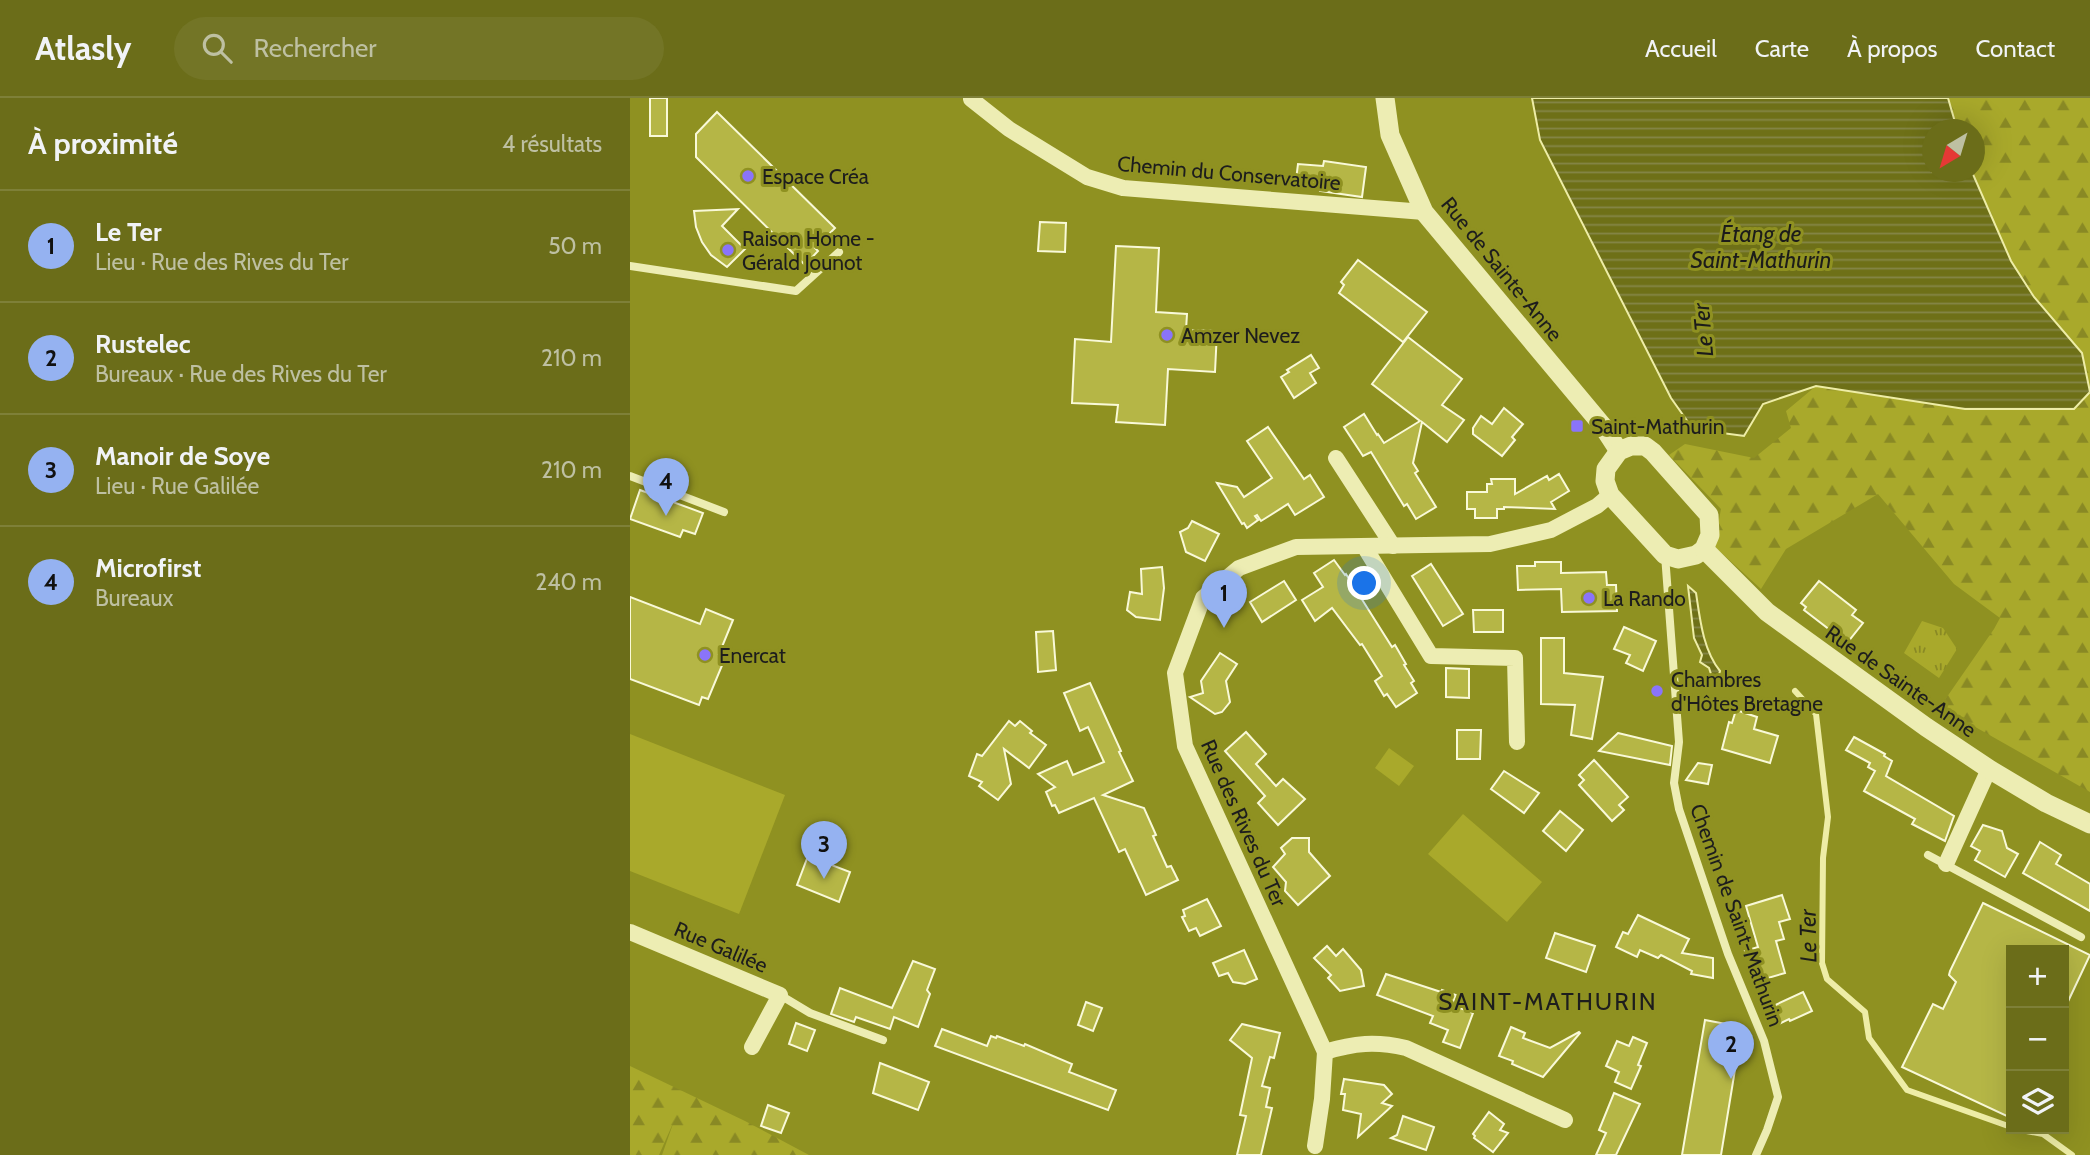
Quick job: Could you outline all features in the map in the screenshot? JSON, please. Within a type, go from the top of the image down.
[{"type":"street","name":"Rue de Sainte-Anne","points":[[1385,98],[1390,135],[1424,212],[1602,425],[1619,451]]},
{"type":"street","name":"Chemin du Conservatoire","points":[[971,99],[1009,129],[1087,177],[1123,188],[1424,212]]},
{"type":"street","points":[[1631,446],[1646,446],[1685,486],[1709,515],[1710,536],[1704,549],[1686,559],[1665,555],[1610,495],[1605,481],[1606,469],[1619,451],[1631,446]]},
{"type":"street","points":[[1336,458],[1392,546]]},
{"type":"street","name":"Rue des Rives du Ter","points":[[1315,1146],[1325,1052],[1185,746],[1175,673],[1203,598],[1239,568],[1296,547],[1490,544],[1551,530],[1597,506],[1610,495]]},
{"type":"street","points":[[1364,546],[1431,656],[1516,658],[1517,742]]},
{"type":"street","name":"Rue de Sainte-Anne","points":[[1704,549],[1767,612],[1936,734],[2046,803],[2090,824]]},
{"type":"street","points":[[1946,864],[1989,769]]},
{"type":"street","name":"Rue Galilée","points":[[630,932],[780,995],[752,1047]]},
{"type":"street","points":[[1325,1052],[1340,1047],[1381,1042],[1406,1048],[1565,1120]]},
{"type":"lane","points":[[630,265],[796,291],[839,252]]},
{"type":"lane","points":[[630,476],[724,512]]},
{"type":"lane","name":"Chemin de Saint-Mathurin","points":[[1665,555],[1679,742],[1674,783],[1679,809],[1728,954],[1764,1041],[1778,1097],[1756,1155]]},
{"type":"lane","points":[[1928,855],[2081,937]]},
{"type":"lane","points":[[780,995],[810,1013],[883,1040]]},
{"type":"green space","points":[[1948,98],[2090,98],[2090,792],[1940,707],[2000,618],[1954,584],[1878,494],[1786,549],[1761,589],[1714,546],[1721,509],[1669,455],[1685,444],[1754,458],[1791,428],[1786,411],[1816,386],[1862,392],[2034,297],[2011,261],[1976,182],[1985,182],[1985,119],[1954,119]]},
{"type":"green space","points":[[1922,621],[1943,628],[1957,649],[1939,678],[1904,653]]},
{"type":"green space","points":[[630,734],[785,795],[739,914],[630,871]]},
{"type":"green space","points":[[1389,748],[1414,766],[1399,786],[1375,768]]},
{"type":"green space","points":[[1463,814],[1542,882],[1507,922],[1428,854]]},
{"type":"green space","points":[[630,1066],[809,1155],[662,1155],[674,1121],[659,1155],[630,1155]]},
{"type":"water","name":"Étang de Saint-Mathurin","points":[[1532,98],[1948,98],[1954,119],[1922,119],[1922,182],[1976,182],[2011,261],[2034,297],[2082,353],[2090,392],[2074,409],[1965,409],[1816,386],[1763,404],[1744,436],[1693,429],[1671,398],[1540,140]]},
{"type":"water","points":[[1688,586],[1696,593],[1706,644],[1720,671],[1716,679],[1712,677],[1709,668],[1700,662],[1702,655],[1694,638]]},
{"type":"building","points":[[650,98],[667,98],[667,136],[650,136]]},
{"type":"building","name":"Espace Créa","points":[[717,112],[835,228],[815,248],[818,251],[805,265],[696,157],[696,134]]},
{"type":"building","points":[[1324,161],[1366,167],[1362,197],[1320,191],[1321,182],[1296,180],[1298,164],[1323,166]]},
{"type":"building","name":"Espace Créa","points":[[738,209],[722,226],[745,249],[727,267],[711,255],[702,242],[694,211]]},
{"type":"building","points":[[1040,222],[1066,223],[1065,252],[1038,251]]},
{"type":"building","name":"Amzer Nevez","points":[[1116,246],[1159,248],[1156,312],[1187,314],[1186,330],[1217,331],[1215,372],[1168,369],[1165,425],[1116,422],[1118,405],[1072,403],[1075,339],[1111,342]]},
{"type":"building","points":[[1358,260],[1427,312],[1403,342],[1339,293],[1344,285],[1341,282]]},
{"type":"building","points":[[1408,337],[1462,379],[1442,405],[1464,420],[1447,442],[1422,422],[1413,463],[1418,471],[1415,473],[1436,507],[1416,519],[1407,504],[1404,506],[1371,452],[1363,456],[1344,427],[1364,414],[1384,443],[1420,421],[1372,384]]},
{"type":"building","points":[[1311,355],[1319,368],[1310,373],[1316,383],[1294,398],[1281,377]]},
{"type":"building","points":[[1504,408],[1523,424],[1502,456],[1473,434],[1473,428],[1481,416],[1492,424]]},
{"type":"building","points":[[1268,427],[1304,479],[1310,475],[1324,497],[1295,515],[1288,504],[1261,521],[1257,515],[1255,516],[1258,520],[1247,528],[1217,483],[1237,487],[1244,497],[1272,478],[1247,441]]},
{"type":"building","points":[[1559,474],[1569,491],[1551,502],[1555,509],[1504,507],[1497,509],[1497,518],[1475,518],[1475,509],[1467,509],[1467,492],[1487,492],[1487,484],[1492,484],[1491,479],[1515,479],[1515,494],[1547,476],[1549,480]]},
{"type":"building","points":[[640,490],[703,513],[695,534],[683,530],[680,537],[630,519]]},
{"type":"building","points":[[1192,521],[1219,534],[1205,561],[1186,552],[1180,532],[1188,528]]},
{"type":"building","points":[[1334,560],[1346,574],[1392,647],[1395,645],[1414,681],[1411,683],[1417,693],[1396,707],[1387,694],[1384,696],[1375,681],[1382,676],[1362,644],[1360,645],[1332,608],[1315,621],[1302,600],[1323,587],[1314,573]]},
{"type":"building","name":"La Rando","points":[[1535,562],[1561,562],[1561,573],[1606,572],[1607,585],[1616,585],[1617,611],[1562,612],[1561,589],[1518,590],[1517,566],[1535,566]]},
{"type":"building","points":[[1431,564],[1463,614],[1443,626],[1412,576]]},
{"type":"building","points":[[1162,567],[1164,588],[1160,620],[1136,617],[1127,610],[1130,592],[1142,594],[1141,569]]},
{"type":"building","points":[[1284,581],[1296,600],[1262,622],[1250,602]]},
{"type":"building","points":[[1819,581],[1856,610],[1852,615],[1863,623],[1847,643],[1804,610],[1806,607],[1801,603]]},
{"type":"building","name":"Enercat","points":[[630,597],[700,624],[706,609],[733,620],[719,654],[726,656],[708,699],[702,697],[699,705],[630,679]]},
{"type":"building","points":[[1473,610],[1503,610],[1503,632],[1474,632]]},
{"type":"building","points":[[1624,627],[1656,641],[1643,671],[1626,663],[1630,655],[1614,649]]},
{"type":"building","points":[[1053,631],[1056,670],[1038,672],[1036,632]]},
{"type":"building","points":[[1541,638],[1564,638],[1564,673],[1603,677],[1592,739],[1571,735],[1575,705],[1541,704]]},
{"type":"building","points":[[1220,653],[1237,664],[1226,681],[1230,702],[1222,712],[1215,714],[1190,697],[1203,693],[1201,681]]},
{"type":"building","points":[[1446,668],[1469,669],[1469,698],[1446,697]]},
{"type":"building","points":[[1090,683],[1133,781],[1103,795],[1144,808],[1167,867],[1171,866],[1178,880],[1146,895],[1125,849],[1119,852],[1094,798],[1059,813],[1055,805],[1052,806],[1046,792],[1055,787],[1038,774],[1067,761],[1073,775],[1104,762],[1088,727],[1080,731],[1064,693]]},
{"type":"building","points":[[1736,710],[1757,717],[1754,729],[1778,736],[1770,763],[1722,749],[1729,722],[1732,723]]},
{"type":"building","points":[[1009,721],[1015,726],[1020,721],[1046,745],[1029,768],[1004,749],[1011,784],[998,800],[979,786],[982,782],[969,776],[977,754],[982,756]]},
{"type":"building","points":[[1457,730],[1481,730],[1480,759],[1457,759]]},
{"type":"building","points":[[1246,732],[1266,754],[1256,764],[1276,786],[1283,779],[1305,799],[1278,825],[1258,803],[1265,796],[1225,751]]},
{"type":"building","points":[[1618,733],[1672,746],[1670,765],[1599,751]]},
{"type":"building","points":[[1854,737],[1885,754],[1884,756],[1892,761],[1886,776],[1954,816],[1945,841],[1912,824],[1915,819],[1864,791],[1875,771],[1868,767],[1870,763],[1846,750]]},
{"type":"building","points":[[1594,760],[1628,797],[1619,805],[1624,810],[1612,821],[1579,785],[1584,780],[1579,775]]},
{"type":"building","points":[[1698,763],[1712,765],[1708,784],[1686,780]]},
{"type":"building","points":[[1504,771],[1539,793],[1524,813],[1491,789]]},
{"type":"building","points":[[1560,811],[1583,830],[1566,851],[1543,831]]},
{"type":"building","points":[[1983,825],[2002,831],[2007,848],[2018,854],[2005,877],[1975,860],[1980,851],[1971,846]]},
{"type":"building","points":[[1292,838],[1309,838],[1309,852],[1330,876],[1298,905],[1285,891],[1286,882],[1273,867],[1285,854],[1281,848]]},
{"type":"building","points":[[2040,842],[2061,855],[2056,864],[2090,884],[2090,911],[2023,873]]},
{"type":"building","points":[[808,856],[850,872],[839,902],[797,885]]},
{"type":"building","points":[[1782,895],[1790,919],[1779,922],[1784,939],[1776,941],[1785,973],[1761,980],[1757,967],[1753,968],[1745,951],[1758,947],[1746,906]]},
{"type":"building","points":[[1207,899],[1221,926],[1200,936],[1196,928],[1189,931],[1182,917],[1185,916],[1183,910]]},
{"type":"building","points":[[1983,903],[2090,955],[2069,999],[2069,945],[2006,945],[2006,1116],[1902,1067],[1933,1004],[1943,1009],[1956,982],[1949,975]]},
{"type":"building","points":[[1638,915],[1689,939],[1682,953],[1713,958],[1713,978],[1691,974],[1692,971],[1661,955],[1658,958],[1640,950],[1637,957],[1616,947],[1623,932],[1628,934]]},
{"type":"building","points":[[1555,933],[1595,946],[1586,972],[1546,958]]},
{"type":"building","points":[[1327,946],[1336,956],[1343,949],[1361,970],[1364,986],[1340,991],[1328,978],[1331,975],[1314,958]]},
{"type":"building","points":[[1244,950],[1257,979],[1245,984],[1233,982],[1228,973],[1219,976],[1213,963]]},
{"type":"building","points":[[913,961],[935,969],[927,990],[930,994],[918,1027],[894,1017],[890,1029],[856,1017],[854,1022],[831,1014],[840,988],[892,1008]]},
{"type":"building","points":[[1386,974],[1456,995],[1452,1005],[1473,1013],[1460,1048],[1443,1042],[1448,1030],[1430,1023],[1433,1016],[1377,995]]},
{"type":"building","points":[[1803,992],[1812,1011],[1779,1024],[1771,1007]]},
{"type":"building","points":[[1086,1002],[1102,1008],[1093,1031],[1078,1025]]},
{"type":"building","points":[[1705,1020],[1742,1027],[1721,1155],[1682,1155]]},
{"type":"building","points":[[796,1023],[815,1030],[807,1051],[789,1044]]},
{"type":"building","points":[[1242,1024],[1280,1033],[1274,1058],[1270,1057],[1262,1086],[1270,1088],[1266,1107],[1272,1108],[1261,1155],[1237,1155],[1246,1116],[1240,1115],[1252,1058],[1230,1040]]},
{"type":"building","points":[[1511,1027],[1525,1033],[1523,1038],[1550,1048],[1580,1033],[1543,1077],[1499,1056]]},
{"type":"building","points":[[942,1029],[987,1046],[991,1036],[997,1036],[1024,1046],[1025,1044],[1072,1064],[1069,1072],[1116,1090],[1108,1110],[935,1046]]},
{"type":"building","points":[[1633,1037],[1647,1043],[1631,1089],[1615,1082],[1619,1072],[1606,1066],[1617,1041],[1629,1046]]},
{"type":"building","points":[[880,1063],[929,1082],[918,1110],[873,1093]]},
{"type":"building","points":[[1344,1079],[1384,1085],[1392,1094],[1382,1103],[1392,1106],[1358,1137],[1361,1114],[1343,1110],[1345,1094],[1341,1094]]},
{"type":"building","points":[[1614,1093],[1640,1104],[1616,1155],[1596,1155],[1606,1133],[1599,1130]]},
{"type":"building","points":[[768,1105],[789,1113],[781,1133],[761,1126]]},
{"type":"building","points":[[1489,1112],[1504,1124],[1500,1130],[1508,1133],[1493,1152],[1474,1138],[1473,1134]]},
{"type":"building","points":[[1403,1116],[1434,1127],[1426,1150],[1391,1138],[1397,1135]]},
{"type":"waterway","name":"Le Ter","points":[[1795,691],[1816,714],[1828,817],[1823,858],[1822,963],[1827,979],[1865,1012],[1869,1038],[1907,1090],[2006,1125]]},
{"type":"waterway","name":"Le Ter","points":[[2043,1134],[2072,1155]]},
{"type":"place","name":"Espace Créa","points":[[748,176]]},
{"type":"place","name":"Raison Home - Gérald Jounot","points":[[728,250]]},
{"type":"place","name":"Amzer Nevez","points":[[1167,335]]},
{"type":"place","name":"Saint-Mathurin","points":[[1577,426]]},
{"type":"place","name":"Microfirst","points":[[666,516]]},
{"type":"place","name":"La Rando","points":[[1589,598]]},
{"type":"place","name":"Le Ter","points":[[1224,628]]},
{"type":"place","name":"Enercat","points":[[705,655]]},
{"type":"place","name":"Chambres d'Hôtes Bretagne","points":[[1657,691]]},
{"type":"place","name":"Manoir de Soye","points":[[824,879]]},
{"type":"place","name":"Rustelec","points":[[1731,1079]]},
{"type":"district","name":"SAINT-MATHURIN","points":[[1548,1001]]}]
